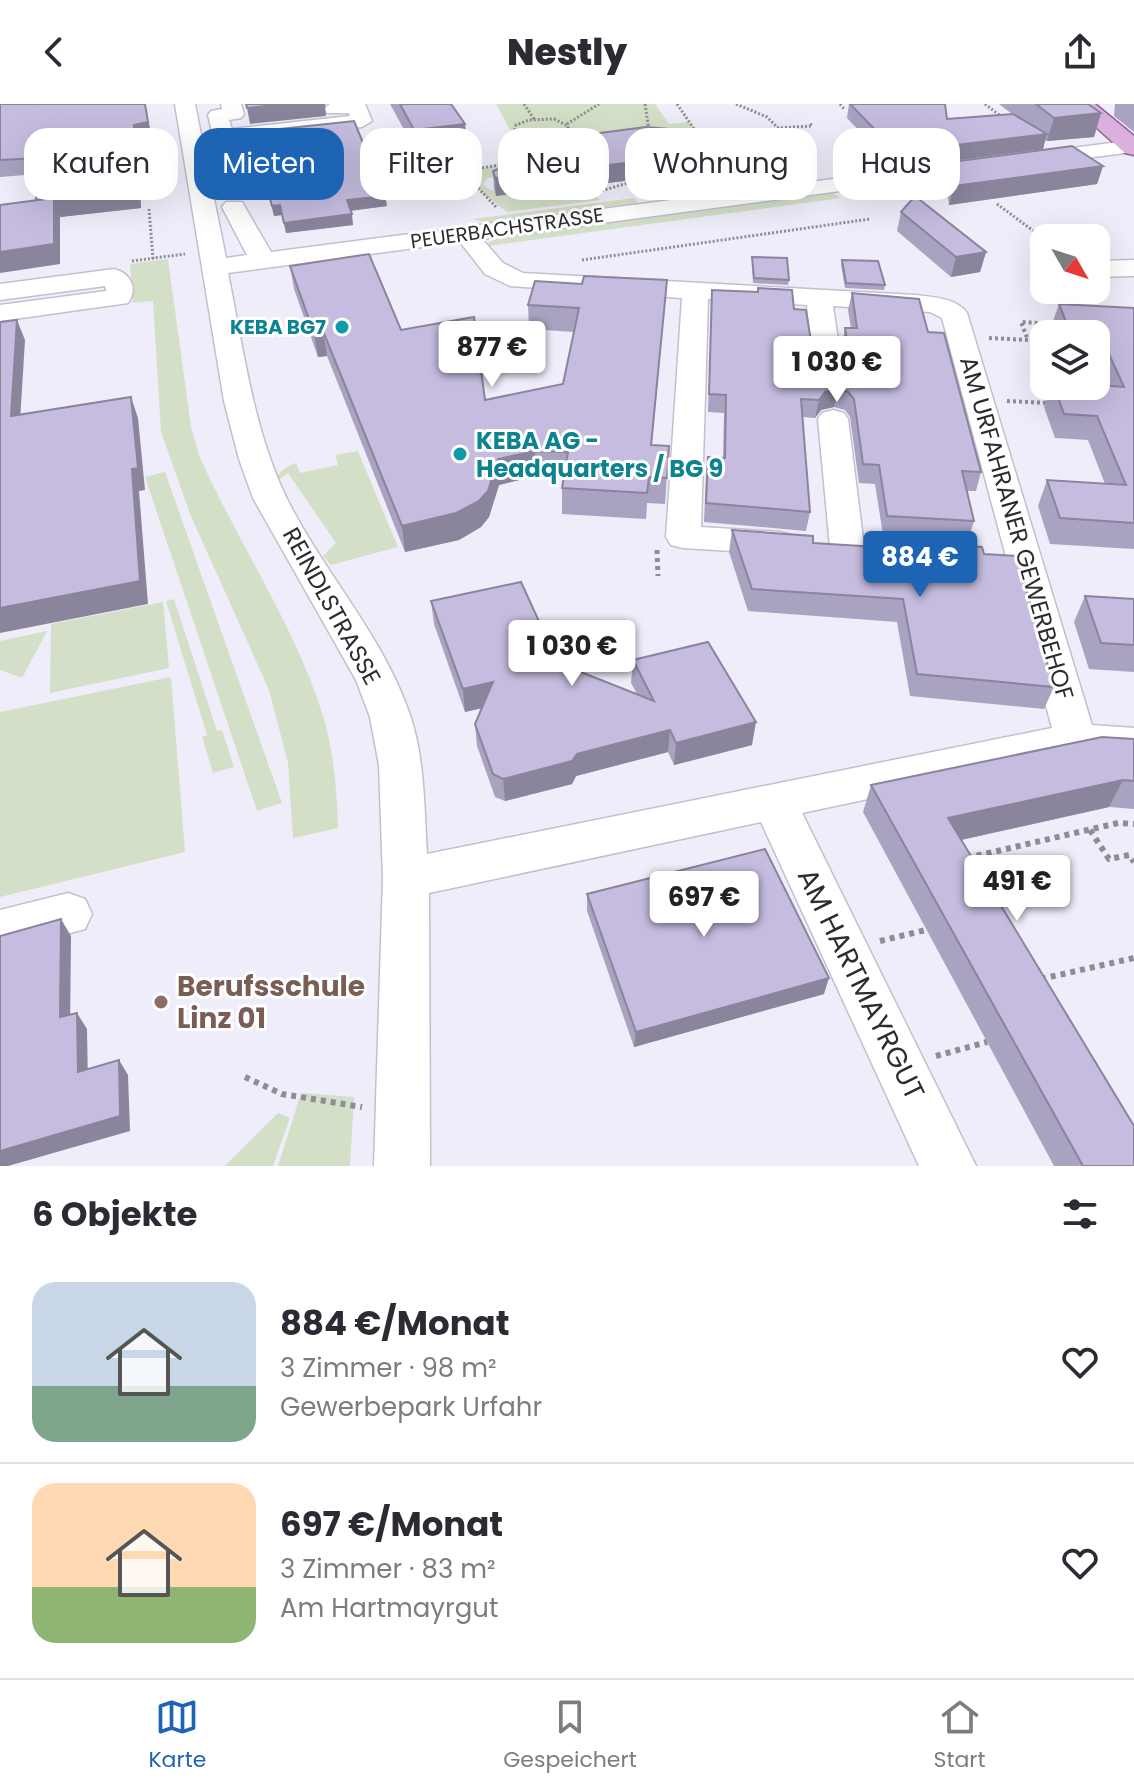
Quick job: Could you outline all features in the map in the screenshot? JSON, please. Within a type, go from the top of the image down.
[{"type":"main road","points":[[1087,105],[1133,147]]},
{"type":"street","name":"REINDLSTRASSE","points":[[185,104],[196,128]]},
{"type":"street","points":[[231,104],[234,114],[218,115],[223,136],[362,121],[356,106],[334,109]]},
{"type":"street","name":"PEUERBACHSTRASSE","points":[[204,260],[263,261],[1133,147]]},
{"type":"street","name":"REINDLSTRASSE","points":[[225,200],[204,260],[255,459],[270,498],[359,647],[390,717],[400,765],[406,878],[402,1166]]},
{"type":"street","points":[[228,200],[263,261]]},
{"type":"street","points":[[467,234],[486,265],[504,277],[519,281],[935,305],[947,308],[960,327]]},
{"type":"street","points":[[1110,269],[1134,268]]},
{"type":"street","points":[[0,292],[114,277],[118,279],[119,297],[0,313]]},
{"type":"street","points":[[695,292],[683,537],[862,548],[831,403],[819,298]]},
{"type":"street","name":"AM URFAHRANER GEWERBEHOF","points":[[960,327],[981,399],[1010,557],[1076,739]]},
{"type":"street","points":[[406,878],[1076,739],[1134,744]]},
{"type":"street","name":"AM HARTMAYRGUT","points":[[774,802],[948,1166]]},
{"type":"street","points":[[0,931],[68,914]]},
{"type":"path","points":[[524,104],[534,119]]},
{"type":"path","points":[[567,124],[599,104]]},
{"type":"path","points":[[645,104],[649,128]]},
{"type":"path","points":[[677,104],[693,128]]},
{"type":"path","points":[[736,104],[767,117],[776,128],[812,126],[810,123]]},
{"type":"path","points":[[840,104],[844,109]]},
{"type":"path","points":[[985,104],[1005,120]]},
{"type":"path","points":[[515,128],[534,119],[554,119],[567,124]]},
{"type":"path","points":[[567,124],[567,128]]},
{"type":"path","points":[[482,194],[502,213]]},
{"type":"path","points":[[997,204],[1030,228]]},
{"type":"path","points":[[149,209],[153,259]]},
{"type":"path","points":[[576,261],[870,219]]},
{"type":"path","points":[[125,262],[204,260]]},
{"type":"path","points":[[960,327],[1028,340],[1021,322],[1030,322]]},
{"type":"path","points":[[981,399],[1058,403]]},
{"type":"path","points":[[655,540],[658,576]]},
{"type":"path","points":[[974,872],[966,859],[1118,823],[1134,824]]},
{"type":"path","points":[[1090,830],[1109,859],[1129,855],[1134,862]]},
{"type":"path","points":[[867,944],[926,930]]},
{"type":"path","points":[[1040,980],[1134,958]]},
{"type":"path","points":[[1031,966],[1048,993]]},
{"type":"path","points":[[924,1060],[987,1042]]},
{"type":"path","points":[[245,1077],[282,1094],[361,1107]]},
{"type":"green space","points":[[496,104],[655,104],[669,124],[689,122],[694,128],[625,128],[625,160],[609,162],[609,128],[509,128]]},
{"type":"green space","points":[[498,165],[498,177],[488,178],[483,184],[498,192],[498,200],[600,200],[507,212],[482,193],[482,169]]},
{"type":"green space","points":[[832,192],[833,199],[487,246],[501,237],[773,200],[817,200],[817,194]]},
{"type":"green space","points":[[625,199],[638,203],[486,223],[473,219]]},
{"type":"green space","points":[[168,259],[191,427],[199,455],[282,618],[312,685],[330,746],[338,828],[293,838],[288,763],[269,690],[190,514],[161,432],[153,301],[133,303],[130,264]]},
{"type":"green space","points":[[358,451],[398,547],[331,565],[323,556],[336,543],[288,473],[274,484],[280,473],[292,464],[296,463],[300,473],[338,465],[335,455]]},
{"type":"green space","points":[[165,472],[282,803],[257,811],[145,477]]},
{"type":"green space","points":[[174,599],[217,731],[222,730],[234,767],[213,773],[202,737],[207,735],[166,601]]},
{"type":"green space","points":[[163,602],[169,668],[50,693],[51,624]]},
{"type":"green space","points":[[47,631],[22,678],[0,670],[0,641]]},
{"type":"green space","points":[[171,677],[185,852],[0,897],[0,712]]},
{"type":"green space","points":[[301,1093],[354,1097],[350,1166],[278,1166]]},
{"type":"green space","points":[[278,1113],[290,1118],[273,1166],[225,1166]]},
{"type":"building","points":[[0,104],[145,104],[148,122],[134,125],[134,128],[24,128],[24,159],[0,160]]},
{"type":"building","points":[[246,104],[286,104],[247,108]]},
{"type":"building","points":[[400,104],[451,104],[465,124],[431,128],[413,128]]},
{"type":"building","points":[[850,104],[945,104],[947,119],[1013,114],[1047,134],[960,145],[960,128],[873,128]]},
{"type":"building","points":[[1036,104],[1088,104],[1101,113],[1054,118]]},
{"type":"building","points":[[354,121],[360,136],[360,199],[347,200],[352,214],[284,223],[280,205],[272,206],[270,200],[344,200],[344,128],[289,128]]},
{"type":"building","points":[[625,130],[625,163],[609,165],[609,132]]},
{"type":"building","points":[[1072,146],[1103,166],[960,185],[960,161]]},
{"type":"building","points":[[54,200],[54,244],[0,252],[0,205]]},
{"type":"building","points":[[912,200],[920,200],[986,252],[956,257],[901,212]]},
{"type":"building","points":[[369,254],[401,330],[474,317],[485,400],[563,384],[579,308],[528,305],[535,281],[582,284],[584,276],[667,280],[651,445],[669,446],[667,478],[649,477],[647,493],[562,488],[568,452],[535,451],[498,459],[488,491],[479,501],[456,513],[402,526],[323,331],[314,333],[290,266]]},
{"type":"building","points":[[752,257],[787,258],[789,280],[754,278]]},
{"type":"building","points":[[842,260],[878,261],[885,285],[846,283]]},
{"type":"building","points":[[758,288],[792,290],[794,309],[806,310],[816,372],[822,379],[832,382],[844,379],[852,370],[845,328],[857,328],[852,293],[919,299],[928,332],[944,333],[981,472],[962,471],[974,521],[887,516],[879,465],[863,464],[854,399],[848,392],[837,389],[825,392],[819,400],[801,399],[810,512],[706,503],[708,457],[725,458],[726,395],[709,394],[712,290],[758,292]]},
{"type":"building","points":[[1059,304],[1134,308],[1134,523],[1060,518],[1047,480],[1126,485],[1097,416],[1064,414],[1059,400],[1110,400],[1110,386],[1124,387],[1110,356],[1110,320],[1065,320]]},
{"type":"building","points":[[17,320],[11,416],[131,397],[138,468],[132,469],[140,581],[0,608],[0,322]]},
{"type":"building","points":[[732,530],[813,536],[813,543],[894,548],[893,541],[982,547],[984,554],[1017,556],[1054,687],[917,674],[903,599],[752,589]]},
{"type":"building","points":[[521,582],[558,663],[654,701],[633,660],[708,642],[756,722],[676,743],[670,730],[577,754],[572,761],[503,779],[493,774],[475,724],[493,682],[463,689],[431,601]]},
{"type":"building","points":[[1085,596],[1134,599],[1134,645],[1101,643]]},
{"type":"building","points":[[1102,737],[1134,739],[1134,781],[1123,780],[948,818],[1134,1126],[1134,1166],[1083,1166],[871,785]]},
{"type":"building","points":[[765,849],[829,978],[636,1032],[587,894]]},
{"type":"building","points":[[61,919],[60,1017],[77,1013],[78,1072],[119,1060],[120,1116],[0,1151],[0,936]]},
{"type":"place","name":"KEBA BG7","points":[[342,327]]},
{"type":"place","name":"KEBA AG - Headquarters / BG 9","points":[[460,454]]},
{"type":"place","name":"Berufsschule Linz 01","points":[[161,1002]]}]
